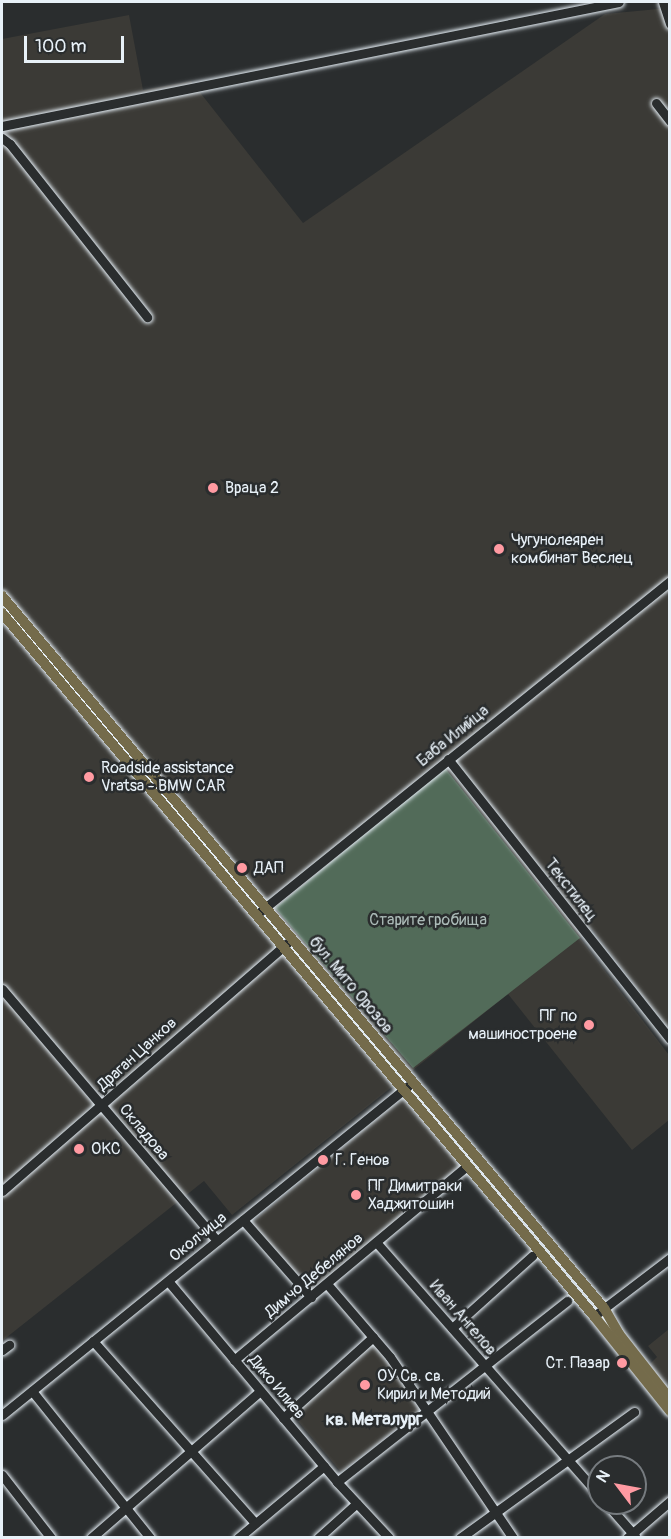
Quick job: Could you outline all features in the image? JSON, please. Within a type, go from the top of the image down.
[{"type":"main road","name":"бул. Мито Орозов","points":[[2,596],[604,1308],[619,1335],[669,1399]]},
{"type":"main road","name":"бул. Мито Орозов","points":[[2,613],[594,1316],[669,1411]]},
{"type":"street","points":[[2,126],[620,2]]},
{"type":"street","points":[[663,2],[669,24]]},
{"type":"street","points":[[656,103],[669,121]]},
{"type":"street","points":[[2,138],[10,144],[147,317]]},
{"type":"street","name":"Баба Илийца","points":[[256,915],[669,581]]},
{"type":"street","name":"Текстилец","points":[[448,759],[669,1039]]},
{"type":"street","name":"Драган Цанков","points":[[2,1191],[292,939]]},
{"type":"street","name":"Складова","points":[[2,989],[217,1241]]},
{"type":"street","name":"Околчица","points":[[2,1415],[413,1082]]},
{"type":"street","name":"Димчо Дебелянов","points":[[234,1360],[467,1166]]},
{"type":"street","points":[[243,1220],[311,1297]]},
{"type":"street","name":"Иван Ангелов","points":[[376,1242],[587,1481]]},
{"type":"street","points":[[452,1328],[532,1256]]},
{"type":"street","points":[[594,1316],[669,1258]]},
{"type":"street","name":"Дико Илиев","points":[[168,1281],[337,1482],[389,1538]]},
{"type":"street","points":[[327,1284],[374,1337],[428,1411],[513,1538]]},
{"type":"street","points":[[337,1482],[567,1301]]},
{"type":"street","points":[[283,1418],[374,1337]]},
{"type":"street","points":[[93,1341],[255,1523]]},
{"type":"street","points":[[91,1538],[260,1390]]},
{"type":"street","points":[[32,1391],[150,1538]]},
{"type":"street","points":[[460,1538],[634,1412]]},
{"type":"street","points":[[238,1538],[324,1466]]},
{"type":"street","points":[[2,1475],[51,1538]]},
{"type":"street","points":[[615,1515],[632,1536],[669,1501]]},
{"type":"street","points":[[318,1538],[357,1503]]},
{"type":"shaded area","points":[[669,8],[669,1030],[592,929],[580,938],[669,1055],[669,1120],[632,1150],[508,994],[232,1215],[204,1181],[2,1341],[2,39],[129,15],[143,90],[191,81],[303,223],[605,14]]},
{"type":"shaded area","name":"ПГ Димитраки Хаджитошин","points":[[405,1096],[463,1165],[308,1295],[249,1225]]},
{"type":"shaded area","points":[[669,1329],[669,1391],[649,1365],[657,1357],[648,1346]]},
{"type":"shaded area","name":"ОУ Св. св. Кирил и Методий","points":[[373,1342],[422,1409],[341,1472],[292,1414]]},
{"type":"green space","name":"Старите гробища","points":[[445,768],[580,938],[413,1068],[275,908]]},
{"type":"place","name":"Враца 2","points":[[213,488]]},
{"type":"place","name":"Чугунолеярен комбинат Веслец","points":[[499,549]]},
{"type":"place","name":"Roadside assistance Vratsa - BMW CAR","points":[[89,777]]},
{"type":"place","name":"ДАП","points":[[242,868]]},
{"type":"place","name":"ПГ по машиностроене","points":[[589,1025]]},
{"type":"place","name":"OKC","points":[[79,1149]]},
{"type":"place","name":"Г. Генов","points":[[323,1160]]},
{"type":"place","name":"ПГ Димитраки Хаджитошин","points":[[356,1195]]},
{"type":"place","name":"Ст. Пазар","points":[[622,1363]]},
{"type":"place","name":"ОУ Св. св. Кирил и Методий","points":[[365,1385]]},
{"type":"district","name":"кв. Металург","points":[[374,1420]]}]
